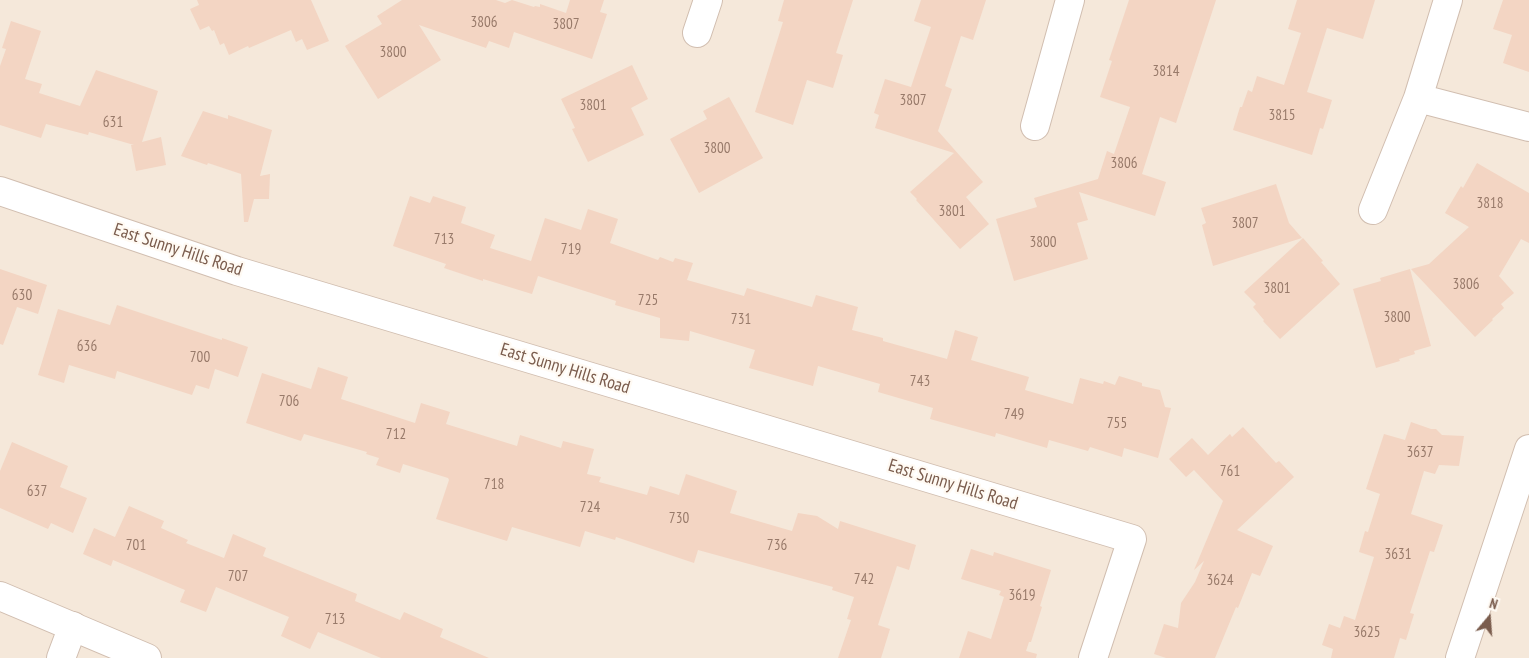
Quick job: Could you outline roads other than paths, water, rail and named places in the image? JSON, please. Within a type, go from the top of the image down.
[{"type":"street","points":[[698,33],[708,0]]},
{"type":"street","points":[[1035,126],[1070,0]]},
{"type":"street","points":[[1373,210],[1418,98],[1448,0]]},
{"type":"street","points":[[1418,98],[1529,126]]},
{"type":"street","name":"East Sunny Hills Road","points":[[0,191],[237,270],[1132,539],[1093,658]]},
{"type":"street","points":[[1460,658],[1529,450]]},
{"type":"street","points":[[0,596],[147,658]]},
{"type":"street","points":[[61,658],[73,626]]}]
